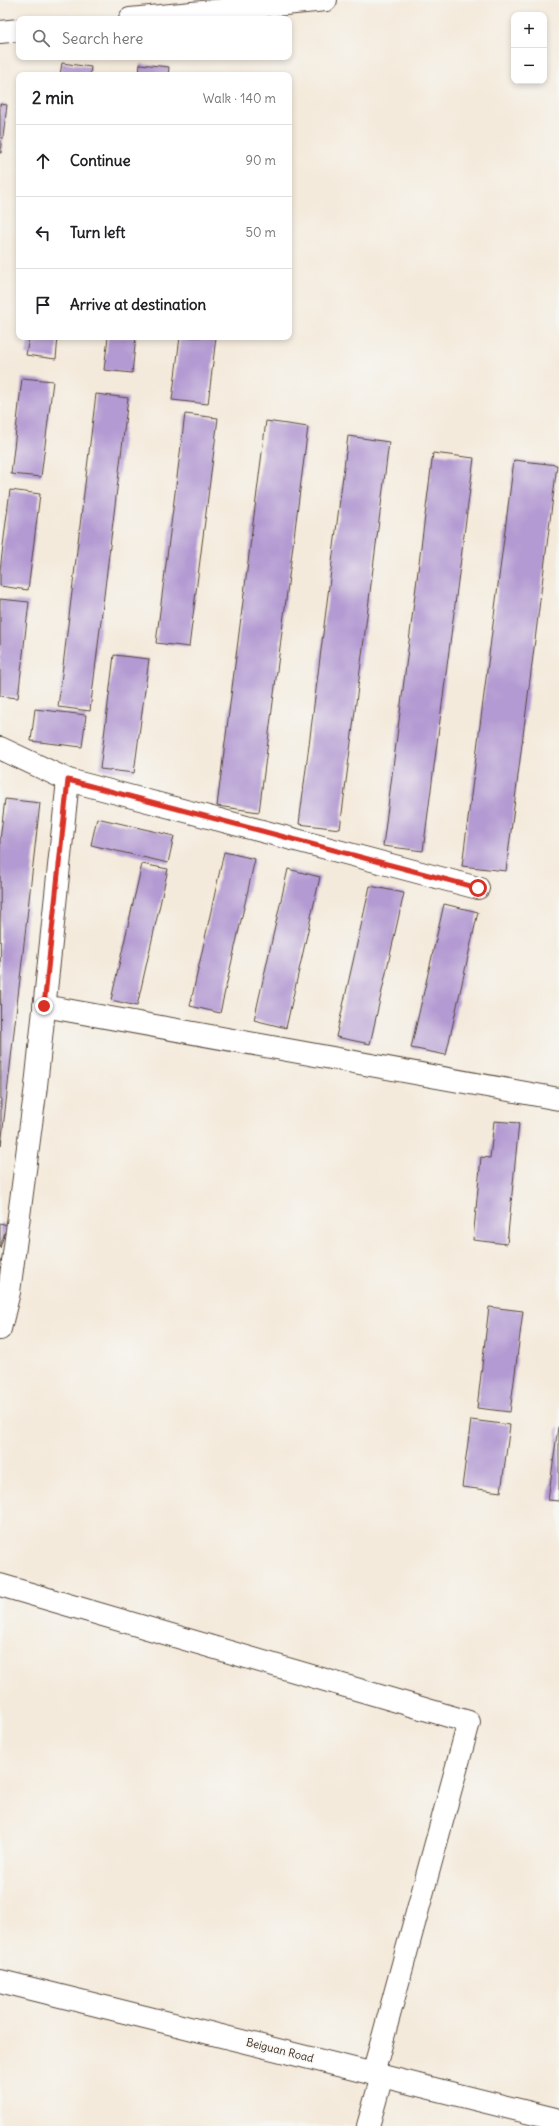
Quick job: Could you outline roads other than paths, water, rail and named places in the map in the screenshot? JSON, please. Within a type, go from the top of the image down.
[{"type":"street","points":[[161,16],[326,0]]},
{"type":"street","points":[[0,32],[16,30]]},
{"type":"street","points":[[0,748],[68,780],[478,888]]},
{"type":"street","points":[[0,1329],[10,1284],[36,1086],[68,780]]},
{"type":"street","points":[[44,1006],[559,1099]]},
{"type":"street","points":[[0,1585],[469,1722],[378,2075],[368,2126]]},
{"type":"street","name":"Beiguan Road","points":[[0,1981],[559,2120]]}]
